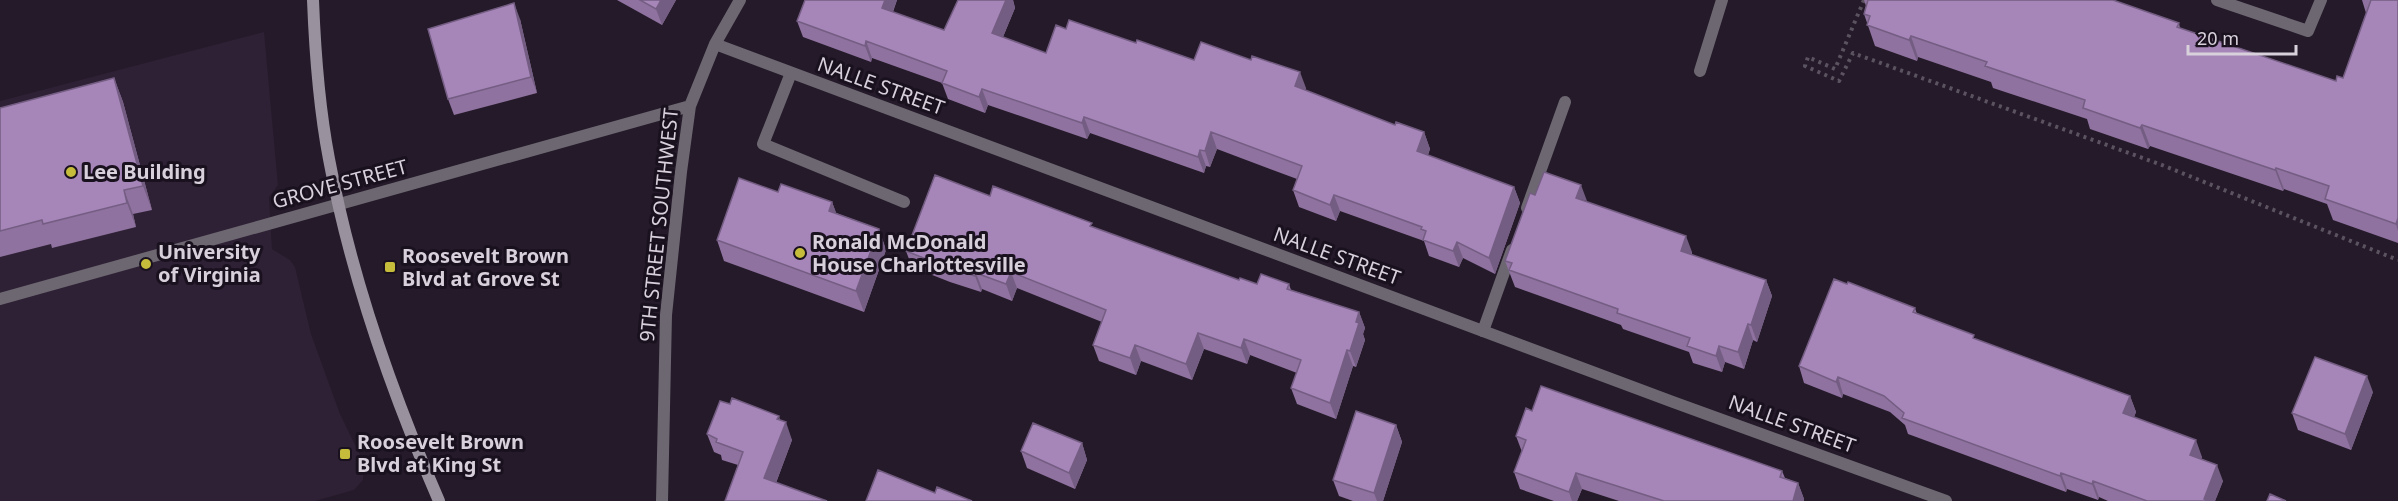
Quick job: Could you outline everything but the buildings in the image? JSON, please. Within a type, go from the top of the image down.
[{"type":"main road","points":[[313,0],[315,40],[328,157],[339,205],[381,357],[439,501]]},
{"type":"street","name":"9TH STREET SOUTHWEST","points":[[662,501],[666,315],[690,106],[715,44],[740,0]]},
{"type":"street","points":[[1700,71],[1722,0]]},
{"type":"street","points":[[2217,0],[2308,31],[2321,0]]},
{"type":"street","name":"NALLE STREET","points":[[715,44],[1946,501]]},
{"type":"street","points":[[791,73],[763,144],[904,202]]},
{"type":"street","points":[[1524,214],[1565,102]]},
{"type":"street","name":"GROVE STREET","points":[[0,299],[690,106]]},
{"type":"street","points":[[1483,331],[1516,237]]},
{"type":"path","points":[[1864,0],[1835,69],[1808,57],[1805,66],[1839,81],[1853,53],[2162,165],[2398,260]]},
{"type":"shaded area","name":"University of Virginia","points":[[264,32],[278,185],[269,197],[272,249],[290,260],[295,267],[311,334],[340,414],[364,463],[363,480],[354,490],[315,501],[0,501],[0,101]]},
{"type":"place","name":"Lee Building","points":[[71,172]]},
{"type":"place","name":"Ronald McDonald House Charlottesville","points":[[800,253]]},
{"type":"place","name":"University of Virginia","points":[[146,264]]},
{"type":"place","name":"Roosevelt Brown Blvd at Grove St","points":[[390,267]]},
{"type":"place","name":"Roosevelt Brown Blvd at King St","points":[[345,454]]}]
